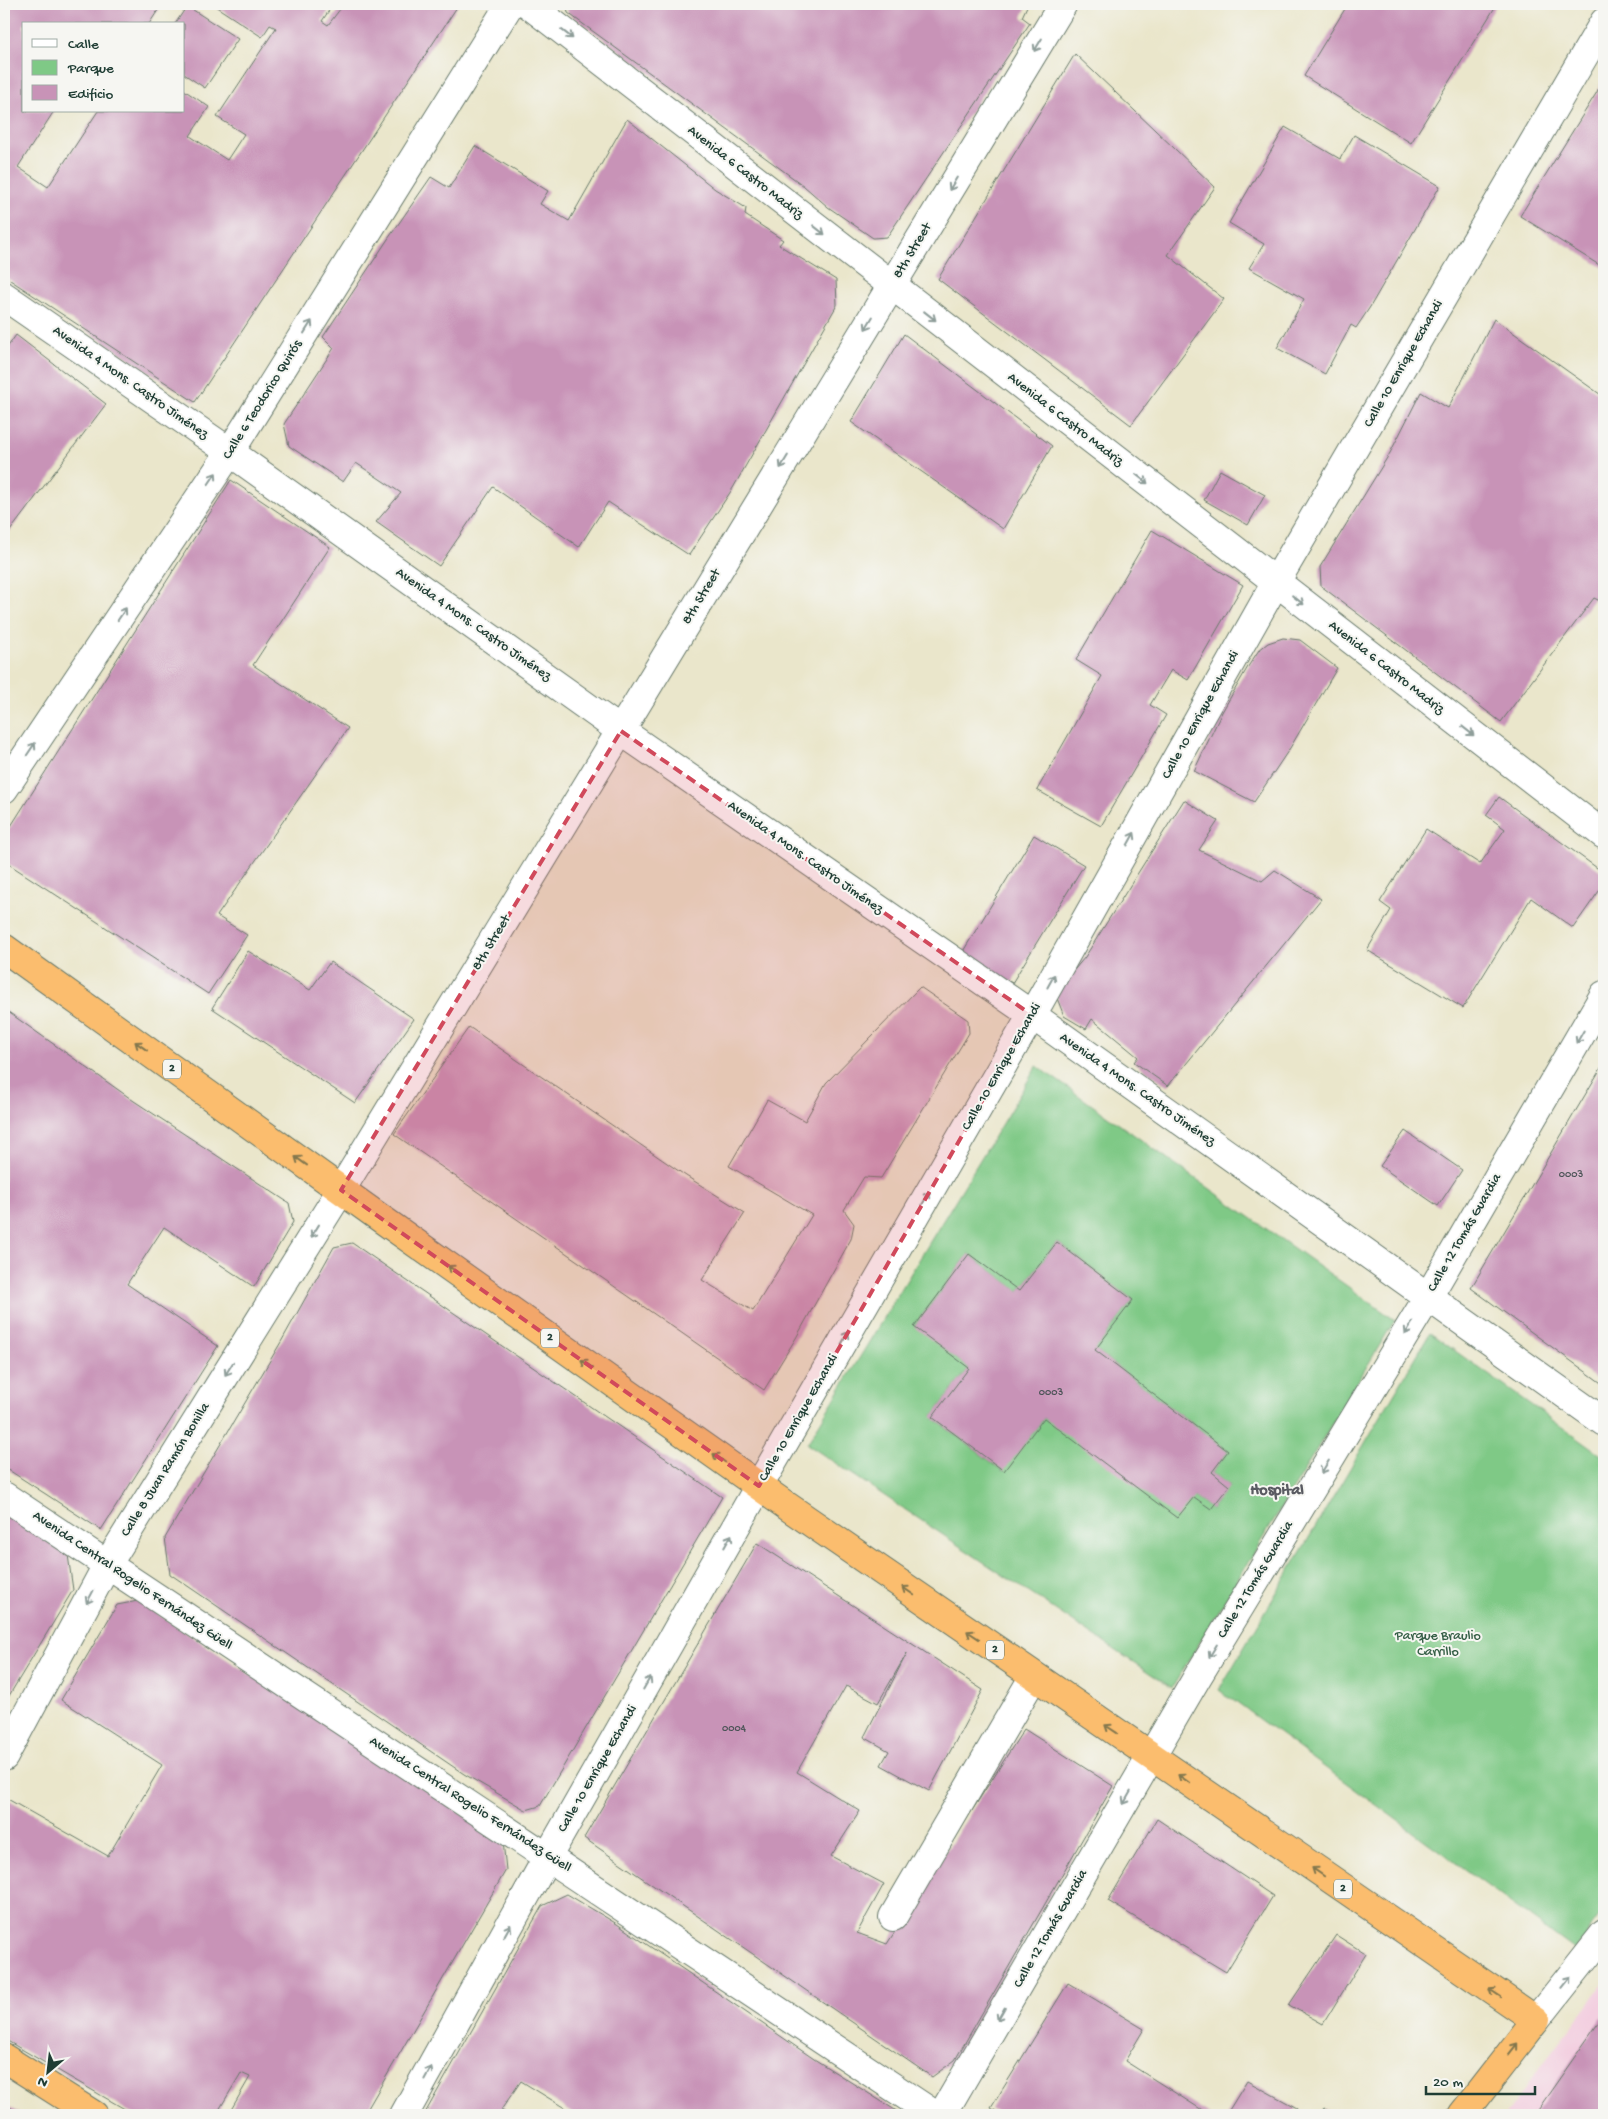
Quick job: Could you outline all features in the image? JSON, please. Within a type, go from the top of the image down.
[{"type":"highway","name":"2","points":[[4,948],[341,1190],[759,1486],[1536,2020]]},
{"type":"highway","points":[[1462,2115],[1536,2020]]},
{"type":"highway","points":[[4,2058],[94,2115]]},
{"type":"street","name":"Calle 6 Teodorico Quirós","points":[[4,789],[230,452],[510,4]]},
{"type":"street","name":"Avenida 6 Castro Madriz","points":[[528,4],[1604,835]]},
{"type":"street","name":"8th Street","points":[[341,1190],[1063,4]]},
{"type":"street","points":[[1598,4],[1604,7]]},
{"type":"street","name":"Calle 10 Enrique Echandi","points":[[404,2115],[548,1856],[759,1486],[1032,1015],[1276,582],[1604,22]]},
{"type":"street","name":"Avenida 4 Mons. Castro Jiménez","points":[[4,296],[230,452],[621,730],[1032,1015],[1604,1422]]},
{"type":"street","name":"Calle 12 Tomás Guardia","points":[[942,2115],[1152,1756],[1428,1297],[1604,995]]},
{"type":"street","name":"Calle 8 Juan Ramón Bonilla","points":[[4,1757],[107,1565],[341,1190]]},
{"type":"street","name":"Avenida Central Rogelio Fernández Güell","points":[[4,1496],[935,2115]]},
{"type":"street","points":[[892,1917],[1034,1676]]},
{"type":"street","points":[[1536,2020],[1604,1934]]},
{"type":"highlighted area","points":[[621,731],[1032,1015],[759,1486],[341,1190]]},
{"type":"shaded area","points":[[1604,1983],[1604,2115],[1505,2115]]},
{"type":"green space","points":[[1037,1066],[1395,1320],[1172,1688],[807,1444]],"holes":[[[1057,1242],[1133,1300],[1095,1350],[1228,1451],[1212,1472],[1229,1486],[1211,1509],[1194,1497],[1044,1418],[1003,1471],[932,1417],[969,1368],[914,1326],[969,1254],[1019,1291]]]},
{"type":"green space","name":"Parque Braulio Carrillo","points":[[1430,1333],[1604,1457],[1604,1910],[1575,1950],[1219,1690]]},
{"type":"building","points":[[4,4],[162,4],[150,22],[22,22],[22,112],[53,112],[18,167],[48,187],[97,112],[185,112],[185,91],[209,107],[190,136],[227,160],[244,134],[217,117],[276,28],[270,25],[262,37],[212,4],[328,4],[332,6],[322,21],[328,25],[344,4],[459,4],[195,402],[4,276]]},
{"type":"building","points":[[566,4],[1028,4],[1022,17],[1030,23],[887,237],[873,238],[828,207],[804,186],[568,13]]},
{"type":"building","points":[[1348,4],[1497,4],[1411,143],[1304,76]]},
{"type":"building","points":[[187,6],[238,39],[205,88],[185,75],[185,22],[176,22]]},
{"type":"building","points":[[1075,54],[1215,187],[1168,255],[1224,299],[1131,425],[938,279]]},
{"type":"building","points":[[1604,75],[1604,268],[1520,216],[1597,92]]},
{"type":"building","points":[[627,119],[715,189],[746,208],[745,215],[783,240],[779,245],[836,280],[837,305],[733,488],[689,555],[608,502],[579,547],[493,487],[439,566],[376,522],[401,493],[356,463],[343,482],[289,446],[284,424],[334,348],[323,337],[431,177],[449,188],[475,146],[548,191],[540,204],[569,221]]},
{"type":"building","points":[[1285,127],[1340,159],[1354,135],[1440,186],[1370,307],[1356,328],[1351,325],[1325,374],[1277,348],[1304,299],[1249,268],[1264,244],[1229,223]]},
{"type":"building","points":[[1494,319],[1604,397],[1604,603],[1594,598],[1501,722],[1321,586],[1320,567],[1390,453],[1421,392],[1448,408]]},
{"type":"building","points":[[904,334],[1052,446],[1003,529],[851,422]]},
{"type":"building","points":[[16,335],[106,404],[4,539],[4,352]]},
{"type":"building","points":[[1220,470],[1265,495],[1248,525],[1204,500]]},
{"type":"building","points":[[231,480],[330,547],[253,665],[348,728],[217,916],[247,935],[208,994],[4,861],[4,837]]},
{"type":"building","points":[[1152,530],[1243,585],[1188,680],[1171,670],[1150,705],[1166,715],[1101,826],[1037,790],[1102,676],[1076,660]]},
{"type":"building","points":[[1283,638],[1300,640],[1337,668],[1290,748],[1254,802],[1194,771],[1222,712],[1259,650],[1268,643]]},
{"type":"building","points":[[1499,797],[1604,873],[1604,884],[1573,928],[1531,898],[1463,1008],[1367,950],[1391,910],[1380,902],[1426,829],[1480,864],[1505,829],[1486,815]]},
{"type":"building","points":[[1184,800],[1218,821],[1199,850],[1262,881],[1275,870],[1321,899],[1168,1086],[1134,1062],[1138,1057],[1092,1019],[1086,1029],[1064,1016],[1055,993],[1085,957]]},
{"type":"building","points":[[1604,802],[1604,823],[1595,816]]},
{"type":"building","points":[[1034,835],[1084,865],[1012,983],[962,953]]},
{"type":"building","points":[[248,951],[310,990],[330,962],[414,1019],[355,1103],[212,1008]]},
{"type":"building","points":[[920,987],[968,1020],[969,1033],[881,1178],[864,1177],[844,1210],[854,1224],[851,1239],[796,1338],[764,1390],[394,1134],[469,1027],[686,1176],[745,1213],[702,1280],[753,1311],[812,1215],[729,1166],[767,1100],[805,1121],[826,1083]]},
{"type":"building","points":[[4,1009],[134,1101],[289,1203],[293,1222],[254,1287],[164,1227],[127,1284],[218,1346],[101,1530],[4,1467]]},
{"type":"building","points":[[1604,1063],[1604,1385],[1471,1288]]},
{"type":"building","points":[[1405,1131],[1462,1170],[1438,1206],[1380,1166]]},
{"type":"building","points":[[1057,1242],[1133,1300],[1095,1350],[1228,1451],[1212,1472],[1229,1486],[1211,1509],[1194,1497],[1177,1518],[1044,1418],[1004,1471],[932,1417],[969,1368],[914,1327],[969,1254],[1019,1291]]},
{"type":"building","points":[[352,1243],[722,1497],[540,1806],[526,1810],[464,1774],[170,1574],[165,1538],[281,1342],[334,1247]]},
{"type":"building","points":[[4,1512],[68,1555],[73,1590],[4,1704]]},
{"type":"building","points":[[757,1543],[983,1690],[929,1791],[881,1765],[889,1751],[864,1737],[907,1653],[878,1703],[846,1686],[797,1772],[860,1811],[831,1856],[884,1884],[857,1933],[887,1944],[1024,1729],[1113,1786],[955,2060],[932,2077],[584,1838]]},
{"type":"building","points":[[138,1601],[503,1841],[506,1870],[364,2115],[228,2115],[250,2077],[241,2073],[216,2115],[135,2115],[4,2039],[4,1797],[108,1856],[162,1765],[61,1700],[117,1605]]},
{"type":"building","points":[[1157,1819],[1273,1896],[1226,1972],[1108,1901]]},
{"type":"building","points":[[567,1894],[617,1924],[814,2059],[903,2115],[576,2115],[521,2081],[501,2110],[510,2115],[424,2115],[542,1906]]},
{"type":"building","points":[[1336,1935],[1366,1954],[1323,2024],[1289,2005]]},
{"type":"building","points":[[1068,1983],[1144,2029],[1125,2061],[1210,2115],[1002,2115],[991,2108]]},
{"type":"building","points":[[1604,2015],[1604,2115],[1534,2115]]},
{"type":"building","points":[[1247,2081],[1297,2108],[1292,2115],[1226,2115]]},
{"type":"building","points":[[4,2104],[23,2115],[4,2115]]},
{"type":"building","points":[[1324,2109],[1335,2115],[1320,2115]]},
{"type":"district","name":"Hospital","points":[[1277,1491]]}]
